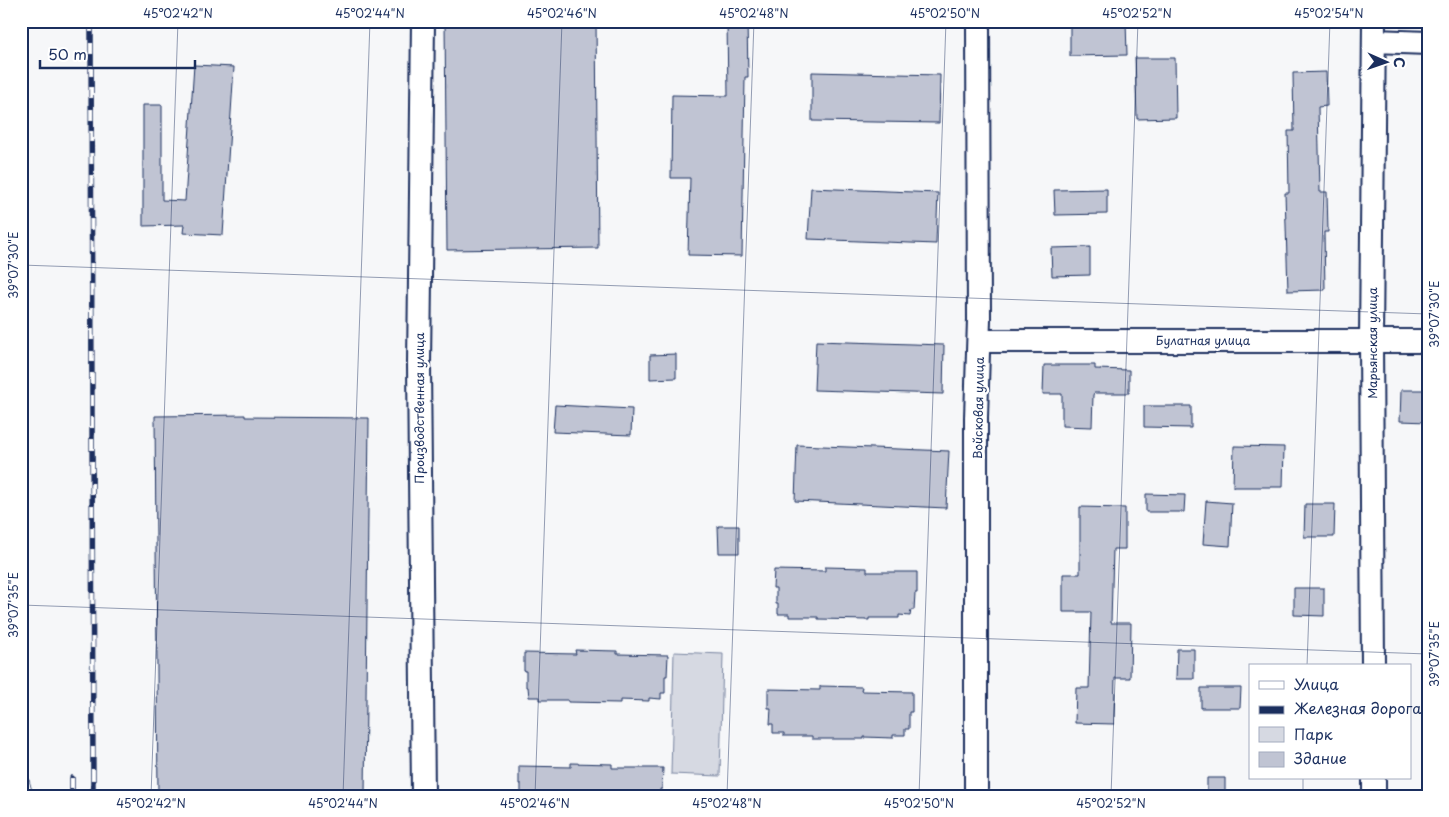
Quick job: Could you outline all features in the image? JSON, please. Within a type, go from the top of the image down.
[{"type":"street","name":"Производственная улица","points":[[423,21],[418,364],[423,796]]},
{"type":"street","name":"Войсковая улица","points":[[976,796],[976,418],[979,341],[978,21]]},
{"type":"street","points":[[1374,31],[1428,43]]},
{"type":"street","name":"Марьянская улица","points":[[1373,664],[1371,340],[1374,31]]},
{"type":"street","name":"Булатная улица","points":[[979,341],[1428,341]]},
{"type":"street","points":[[1374,780],[1374,796]]},
{"type":"green space","points":[[674,652],[723,654],[720,776],[671,774]]},
{"type":"building","points":[[445,21],[596,21],[598,248],[447,250]]},
{"type":"building","points":[[727,21],[747,21],[748,77],[745,77],[742,256],[688,255],[690,178],[671,178],[672,95],[728,96]]},
{"type":"building","points":[[1070,21],[1126,21],[1127,55],[1070,56]]},
{"type":"building","points":[[1135,58],[1175,58],[1176,118],[1137,119]]},
{"type":"building","points":[[194,65],[234,67],[223,235],[183,233],[184,225],[143,226],[143,105],[162,105],[162,200],[185,201]]},
{"type":"building","points":[[812,72],[940,75],[939,123],[812,121]]},
{"type":"building","points":[[1326,72],[1327,106],[1318,107],[1320,192],[1327,192],[1328,232],[1324,232],[1325,290],[1288,291],[1285,193],[1289,193],[1288,131],[1294,131],[1293,73]]},
{"type":"building","points":[[811,188],[938,193],[936,244],[808,239]]},
{"type":"building","points":[[1107,189],[1107,214],[1055,215],[1054,190]]},
{"type":"building","points":[[1090,247],[1090,275],[1052,276],[1051,248]]},
{"type":"building","points":[[816,341],[944,345],[943,394],[814,390]]},
{"type":"building","points":[[676,354],[676,378],[650,379],[650,355]]},
{"type":"building","points":[[1044,365],[1095,365],[1095,369],[1129,370],[1129,393],[1094,393],[1092,427],[1062,426],[1062,394],[1043,394]]},
{"type":"building","points":[[1401,390],[1428,390],[1428,422],[1400,421]]},
{"type":"building","points":[[555,405],[632,409],[631,435],[553,432]]},
{"type":"building","points":[[1144,406],[1191,406],[1191,428],[1144,427]]},
{"type":"building","points":[[245,415],[245,417],[369,418],[365,796],[158,796],[155,416]]},
{"type":"building","points":[[797,445],[949,451],[946,508],[795,501]]},
{"type":"building","points":[[1234,446],[1284,447],[1283,487],[1233,487]]},
{"type":"building","points":[[1146,494],[1185,495],[1184,512],[1146,512]]},
{"type":"building","points":[[1206,501],[1232,503],[1230,546],[1203,544]]},
{"type":"building","points":[[1305,504],[1335,504],[1334,537],[1304,537]]},
{"type":"building","points":[[1080,507],[1125,508],[1125,549],[1113,549],[1111,623],[1131,623],[1130,678],[1115,678],[1114,724],[1075,723],[1076,688],[1089,688],[1091,612],[1063,612],[1063,574],[1080,574]]},
{"type":"building","points":[[718,526],[739,526],[739,553],[719,553]]},
{"type":"building","points":[[825,567],[867,568],[867,572],[917,572],[917,593],[915,593],[914,610],[911,610],[910,616],[899,615],[899,618],[869,618],[869,620],[818,619],[818,617],[789,617],[789,614],[778,614],[776,588],[773,588],[774,570],[825,571]]},
{"type":"building","points":[[1294,588],[1324,588],[1324,616],[1294,615]]},
{"type":"building","points":[[1177,649],[1194,649],[1194,679],[1176,679]]},
{"type":"building","points":[[575,650],[617,651],[617,654],[668,655],[665,693],[661,693],[661,699],[649,698],[649,701],[620,700],[620,703],[568,702],[568,700],[540,700],[540,697],[529,697],[528,687],[526,687],[526,671],[524,671],[524,653],[576,654]]},
{"type":"building","points":[[820,686],[862,687],[861,691],[912,692],[912,712],[909,712],[909,729],[905,729],[905,735],[893,735],[893,738],[864,737],[864,739],[812,739],[812,736],[784,736],[784,733],[773,733],[773,724],[770,724],[771,708],[768,708],[768,689],[820,690]]},
{"type":"building","points":[[1201,688],[1241,688],[1240,708],[1201,708]]},
{"type":"building","points":[[571,763],[612,764],[612,768],[663,768],[660,796],[521,796],[519,766],[571,767]]},
{"type":"building","points":[[1207,778],[1225,778],[1225,796],[1207,796]]},
{"type":"railway","points":[[91,21],[93,796]]},
{"type":"railway","points":[[21,760],[31,796]]},
{"type":"railway","points":[[72,778],[72,796]]}]
